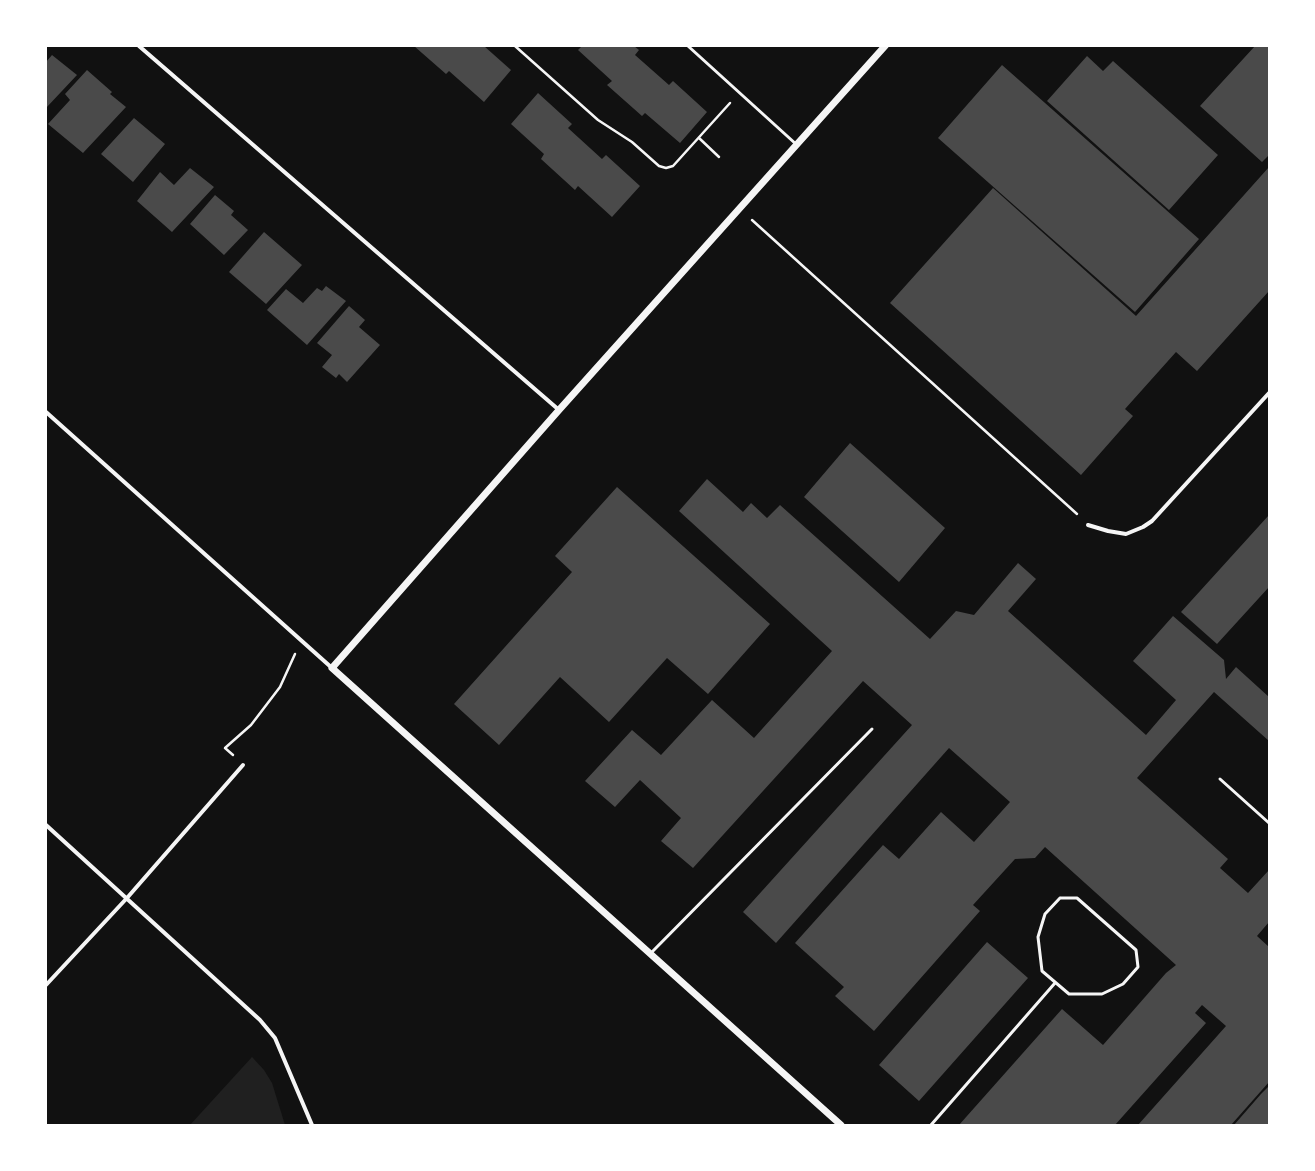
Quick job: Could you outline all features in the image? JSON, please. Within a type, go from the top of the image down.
[{"type":"street","points":[[139,46],[559,410]]},
{"type":"street","points":[[332,668],[559,410],[885,46]]},
{"type":"street","points":[[1088,525],[1117,534],[1126,534],[1143,528],[1152,521],[1269,393]]},
{"type":"street","points":[[46,412],[841,1125]]},
{"type":"street","points":[[46,984],[127,898],[243,765]]},
{"type":"street","points":[[46,825],[260,1020],[275,1038],[312,1125]]},
{"type":"lane","points":[[688,46],[797,145]]},
{"type":"lane","points":[[650,954],[872,729]]},
{"type":"lane","points":[[1220,778],[1269,822]]},
{"type":"lane","points":[[1060,898],[1077,898],[1136,950],[1138,967],[1124,984],[1102,994],[1069,994],[1055,983],[1042,971],[1038,937],[1045,914],[1060,898]]},
{"type":"lane","points":[[931,1125],[1055,983]]},
{"type":"path","points":[[515,46],[598,120],[632,142],[659,166],[666,168],[673,166],[740,92]]},
{"type":"path","points":[[699,138],[719,157]]},
{"type":"path","points":[[740,208],[793,258],[1088,525]]},
{"type":"path","points":[[243,765],[225,748],[251,725],[280,688],[301,641]]},
{"type":"shaded area","points":[[252,1057],[264,1070],[272,1083],[285,1125],[190,1125]]},
{"type":"building","points":[[414,46],[484,46],[511,70],[484,102],[449,71],[446,74]]},
{"type":"building","points":[[582,46],[634,46],[639,50],[635,55],[669,85],[673,81],[707,112],[680,143],[645,113],[642,116],[607,85],[612,81],[578,50]]},
{"type":"building","points":[[1255,46],[1269,46],[1269,155],[1262,162],[1200,106]]},
{"type":"building","points":[[52,55],[77,75],[46,108],[46,62]]},
{"type":"building","points":[[1087,56],[1103,71],[1113,61],[1218,155],[1169,210],[1047,101]]},
{"type":"building","points":[[1002,65],[1199,239],[1135,312],[938,138]]},
{"type":"building","points":[[87,70],[112,92],[110,94],[126,107],[83,153],[48,124],[70,100],[65,94]]},
{"type":"building","points":[[538,93],[572,124],[568,128],[602,159],[606,155],[640,186],[612,217],[578,186],[575,190],[541,159],[544,154],[511,124]]},
{"type":"building","points":[[134,118],[165,144],[133,182],[101,154]]},
{"type":"building","points":[[1269,167],[1269,291],[1197,371],[1176,352],[1125,409],[1133,416],[1081,475],[890,303],[993,188],[1136,316]]},
{"type":"building","points":[[190,168],[214,187],[172,232],[137,201],[160,172],[174,185]]},
{"type":"building","points":[[215,195],[234,211],[231,215],[248,230],[224,255],[190,224]]},
{"type":"building","points":[[264,232],[302,265],[266,304],[229,272]]},
{"type":"building","points":[[326,286],[346,301],[307,345],[267,310],[286,289],[303,303],[317,288],[322,291]]},
{"type":"building","points":[[349,306],[365,320],[359,327],[380,345],[347,382],[339,374],[336,378],[322,367],[332,355],[317,343]]},
{"type":"building","points":[[850,443],[945,528],[899,582],[804,497]]},
{"type":"building","points":[[707,479],[743,512],[751,503],[767,518],[780,505],[930,639],[956,611],[974,615],[1018,563],[1036,579],[1008,611],[1146,735],[1176,700],[1133,661],[1173,616],[1224,660],[1226,679],[1236,667],[1269,697],[1269,741],[1214,692],[1137,778],[1228,859],[1220,868],[1248,893],[1269,870],[1269,922],[1257,936],[1269,947],[1269,1082],[1231,1125],[1138,1125],[1226,1026],[1202,1005],[1195,1013],[1206,1023],[1115,1125],[959,1125],[1062,1009],[1103,1045],[1166,973],[1176,965],[1045,847],[1035,858],[1015,859],[973,905],[980,911],[874,1031],[835,996],[844,987],[795,943],[883,845],[899,859],[941,812],[974,842],[1010,802],[949,748],[776,943],[743,912],[912,725],[863,681],[693,868],[661,841],[681,818],[640,780],[615,807],[585,781],[632,730],[661,755],[712,700],[754,738],[832,651],[679,511]]},
{"type":"building","points":[[617,487],[770,624],[708,694],[667,658],[609,722],[560,677],[499,745],[454,704],[572,572],[555,556]]},
{"type":"building","points":[[1269,515],[1269,587],[1217,644],[1181,612]]},
{"type":"building","points":[[987,942],[1028,978],[919,1101],[879,1065]]},
{"type":"building","points":[[1269,1086],[1269,1125],[1234,1125],[1261,1094]]}]
